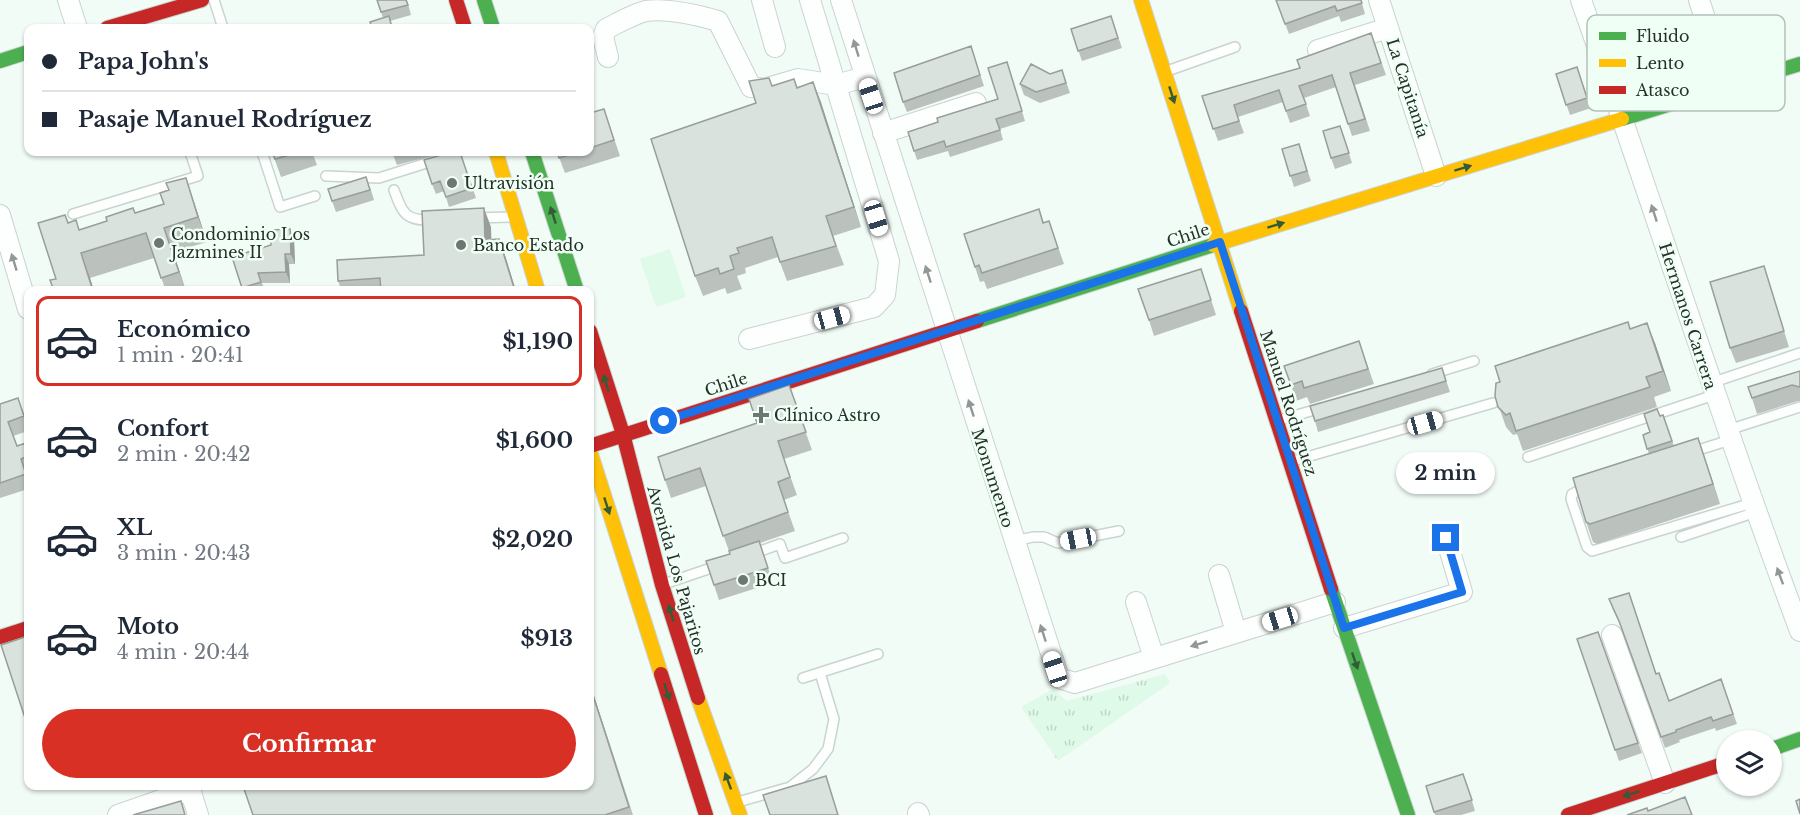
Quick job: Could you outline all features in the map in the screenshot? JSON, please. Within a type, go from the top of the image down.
[{"type":"street","points":[[68,0],[76,24]]},
{"type":"street","points":[[136,24],[151,22],[201,0]]},
{"type":"street","points":[[456,0],[464,24]]},
{"type":"street","points":[[484,0],[492,24]]},
{"type":"street","points":[[762,0],[775,47]]},
{"type":"street","points":[[749,339],[873,307],[885,295],[889,261],[810,0]]},
{"type":"street","name":"Monumento","points":[[841,0],[1056,674],[1062,681],[1075,683],[1236,632],[1340,616],[1461,586],[1446,538]]},
{"type":"street","name":"Manuel Rodríguez","points":[[1141,0],[1340,616],[1408,815]]},
{"type":"street","name":"La Capitanía","points":[[1379,0],[1436,176]]},
{"type":"street","name":"Hermanos Carrera","points":[[1581,0],[1587,17]]},
{"type":"street","points":[[1699,0],[1704,15]]},
{"type":"street","points":[[608,57],[603,37],[606,29],[616,24],[646,11],[699,15],[718,21],[751,87],[764,89],[798,79],[836,86],[865,77]]},
{"type":"street","points":[[1318,50],[1388,28]]},
{"type":"street","points":[[0,61],[24,53]]},
{"type":"street","name":"Chile","points":[[1785,69],[1800,64]]},
{"type":"street","points":[[883,133],[976,103]]},
{"type":"street","name":"Hermanos Carrera","points":[[1620,111],[1712,389],[1800,631]]},
{"type":"street","name":"Chile","points":[[594,445],[1220,242],[1648,111]]},
{"type":"street","points":[[497,156],[536,286]]},
{"type":"street","points":[[533,156],[575,286]]},
{"type":"street","points":[[0,215],[24,296]]},
{"type":"street","name":"Avenida Los Pajaritos","points":[[594,343],[623,434],[662,585],[703,715],[738,809]]},
{"type":"street","points":[[594,464],[706,815]]},
{"type":"street","points":[[1219,575],[1236,632]]},
{"type":"street","points":[[1136,602],[1154,658]]},
{"type":"street","points":[[0,637],[24,629]]},
{"type":"street","points":[[1612,635],[1665,783]]},
{"type":"street","points":[[1782,745],[1800,739]]},
{"type":"street","points":[[1568,815],[1716,766]]},
{"type":"street","points":[[118,815],[184,790]]},
{"type":"street","points":[[190,790],[198,815]]},
{"type":"lane","points":[[214,0],[222,24]]},
{"type":"lane","points":[[1164,72],[1236,47]]},
{"type":"lane","points":[[73,214],[198,176],[191,156]]},
{"type":"lane","points":[[263,156],[280,207],[315,196]]},
{"type":"lane","points":[[326,176],[379,178],[443,158]]},
{"type":"lane","points":[[394,190],[406,216],[422,220],[445,219]]},
{"type":"lane","points":[[468,218],[515,216]]},
{"type":"lane","points":[[1528,457],[1800,354]]},
{"type":"lane","points":[[1420,378],[1474,362]]},
{"type":"lane","points":[[1290,461],[1493,403]]},
{"type":"lane","points":[[1277,421],[1332,404]]},
{"type":"lane","points":[[1676,457],[1800,407]]},
{"type":"lane","points":[[1600,483],[1578,490],[1572,494],[1571,499],[1587,547],[1592,551],[1754,508]]},
{"type":"lane","points":[[1681,537],[1754,508]]},
{"type":"lane","points":[[1014,541],[1044,537],[1058,543],[1119,531]]},
{"type":"lane","points":[[737,559],[780,544],[785,558],[843,538]]},
{"type":"lane","points":[[662,585],[727,562]]},
{"type":"lane","points":[[803,678],[878,654]]},
{"type":"lane","points":[[738,809],[790,787],[813,769],[828,749],[834,719],[820,673]]},
{"type":"green space","points":[[670,249],[686,297],[656,307],[640,259]]},
{"type":"green space","points":[[1165,674],[1170,683],[1058,761],[1021,707],[1053,689],[1067,701]]},
{"type":"building","points":[[377,0],[406,0],[408,5],[381,12]]},
{"type":"building","points":[[1276,0],[1361,0],[1362,3],[1337,11],[1335,6],[1285,24]]},
{"type":"building","points":[[389,16],[391,24],[371,24],[370,22]]},
{"type":"building","points":[[1111,16],[1118,38],[1078,51],[1071,29]]},
{"type":"building","points":[[1371,33],[1381,63],[1350,73],[1365,119],[1348,124],[1332,75],[1299,86],[1306,104],[1286,111],[1279,90],[1234,105],[1239,121],[1213,129],[1202,96],[1300,68],[1297,60]]},
{"type":"building","points":[[971,46],[980,75],[903,102],[894,73]]},
{"type":"building","points":[[1007,62],[1022,111],[996,119],[1000,130],[946,147],[944,141],[914,151],[908,132],[938,122],[937,118],[998,99],[988,68]]},
{"type":"building","points":[[1031,64],[1050,74],[1062,70],[1066,83],[1036,92],[1020,84]]},
{"type":"building","points":[[1577,67],[1587,98],[1566,105],[1556,74]]},
{"type":"building","points":[[769,78],[772,86],[794,79],[797,88],[813,82],[854,207],[826,216],[836,246],[780,262],[772,237],[737,248],[739,253],[730,256],[734,269],[720,274],[718,268],[695,276],[651,139],[756,103],[749,81]]},
{"type":"building","points":[[604,109],[614,140],[594,147],[594,112]]},
{"type":"building","points":[[1340,126],[1349,153],[1331,158],[1323,131]]},
{"type":"building","points":[[1299,144],[1307,171],[1290,176],[1282,149]]},
{"type":"building","points":[[438,156],[461,156],[472,188],[446,197],[440,181],[432,184],[424,160]]},
{"type":"building","points":[[366,177],[370,190],[332,201],[328,189]]},
{"type":"building","points":[[186,178],[198,217],[164,228],[179,272],[161,278],[146,233],[81,253],[91,286],[52,286],[50,280],[56,279],[38,223],[65,215],[68,223],[76,220],[79,230],[107,221],[106,217],[133,208],[135,213],[164,204],[160,193],[169,190],[166,183]]},
{"type":"building","points":[[484,208],[485,240],[499,239],[513,286],[381,286],[380,278],[338,281],[337,260],[424,255],[422,211]]},
{"type":"building","points":[[1039,209],[1043,223],[1049,221],[1058,248],[982,273],[979,265],[975,267],[964,234]]},
{"type":"building","points":[[290,229],[291,254],[285,254],[286,272],[258,273],[261,282],[241,286],[232,257],[271,245],[271,230]]},
{"type":"building","points":[[1764,266],[1784,331],[1730,348],[1710,282]]},
{"type":"building","points":[[1201,269],[1211,300],[1149,320],[1138,289]]},
{"type":"building","points":[[1628,322],[1630,329],[1647,323],[1663,371],[1646,377],[1650,387],[1516,431],[1510,413],[1506,415],[1498,407],[1495,396],[1496,383],[1500,382],[1495,366]]},
{"type":"building","points":[[1359,341],[1368,369],[1304,388],[1302,381],[1291,385],[1284,366]]},
{"type":"building","points":[[1442,368],[1446,381],[1315,421],[1310,406]]},
{"type":"building","points":[[1800,371],[1800,387],[1792,385],[1752,398],[1748,387]]},
{"type":"building","points":[[789,385],[806,432],[778,441],[790,477],[778,482],[788,512],[723,536],[700,468],[665,480],[658,457],[757,423],[749,399]]},
{"type":"building","points":[[18,398],[24,416],[8,422],[17,446],[24,444],[24,458],[21,459],[24,475],[0,483],[0,404]]},
{"type":"building","points":[[1657,409],[1660,416],[1663,415],[1672,441],[1647,449],[1643,435],[1650,432],[1644,414]]},
{"type":"building","points":[[1698,438],[1713,484],[1590,524],[1586,522],[1573,478]]},
{"type":"building","points":[[759,541],[768,568],[714,585],[706,561],[730,554],[729,551]]},
{"type":"building","points":[[1629,593],[1656,674],[1659,673],[1669,701],[1721,679],[1733,714],[1713,721],[1711,717],[1661,737],[1609,599]]},
{"type":"building","points":[[1598,632],[1638,743],[1615,750],[1577,639]]},
{"type":"building","points":[[24,637],[24,715],[1,645]]},
{"type":"building","points":[[594,698],[629,807],[605,815],[253,815],[244,790],[594,790]]},
{"type":"building","points":[[1463,774],[1472,800],[1434,812],[1426,786]]},
{"type":"building","points":[[826,776],[838,815],[770,815],[763,795]]},
{"type":"building","points":[[1685,797],[1692,815],[1627,815],[1647,808],[1648,811]]},
{"type":"building","points":[[1800,799],[1800,814],[1796,801]]},
{"type":"building","points":[[181,801],[185,815],[133,815]]},
{"type":"traffic: fast","points":[[484,0],[492,24]]},
{"type":"traffic: fast","points":[[0,61],[24,53]]},
{"type":"traffic: fast","points":[[1785,69],[1800,64]]},
{"type":"traffic: fast","points":[[1622,119],[1648,111]]},
{"type":"traffic: fast","points":[[533,156],[575,286]]},
{"type":"traffic: fast","points":[[977,321],[1213,245]]},
{"type":"traffic: fast","points":[[1331,589],[1408,815]]},
{"type":"traffic: fast","points":[[1782,745],[1800,739]]},
{"type":"traffic: slow","points":[[1141,0],[1241,311]]},
{"type":"traffic: slow","points":[[1213,245],[1622,119]]},
{"type":"traffic: slow","points":[[497,156],[536,286]]},
{"type":"traffic: slow","points":[[594,464],[661,674]]},
{"type":"traffic: slow","points":[[698,698],[740,815]]},
{"type":"traffic: jam","points":[[121,24],[202,0]]},
{"type":"traffic: jam","points":[[456,0],[464,24]]},
{"type":"traffic: jam","points":[[1241,311],[1331,589]]},
{"type":"traffic: jam","points":[[594,445],[977,321]]},
{"type":"traffic: jam","points":[[594,343],[623,434],[662,585],[698,698]]},
{"type":"traffic: jam","points":[[0,637],[24,629]]},
{"type":"traffic: jam","points":[[661,674],[706,815]]},
{"type":"traffic: jam","points":[[1568,815],[1716,766]]},
{"type":"place","name":"Ultravisión","points":[[452,183]]},
{"type":"place","name":"Condominio Los Jazmines II","points":[[159,243]]},
{"type":"place","name":"Banco Estado","points":[[461,245]]},
{"type":"place","name":"Clínico Astro","points":[[761,415]]},
{"type":"place","name":"BCI","points":[[743,580]]},
{"type":"route","points":[[664,421],[1220,242],[1344,628],[1462,592],[1446,538]]}]
